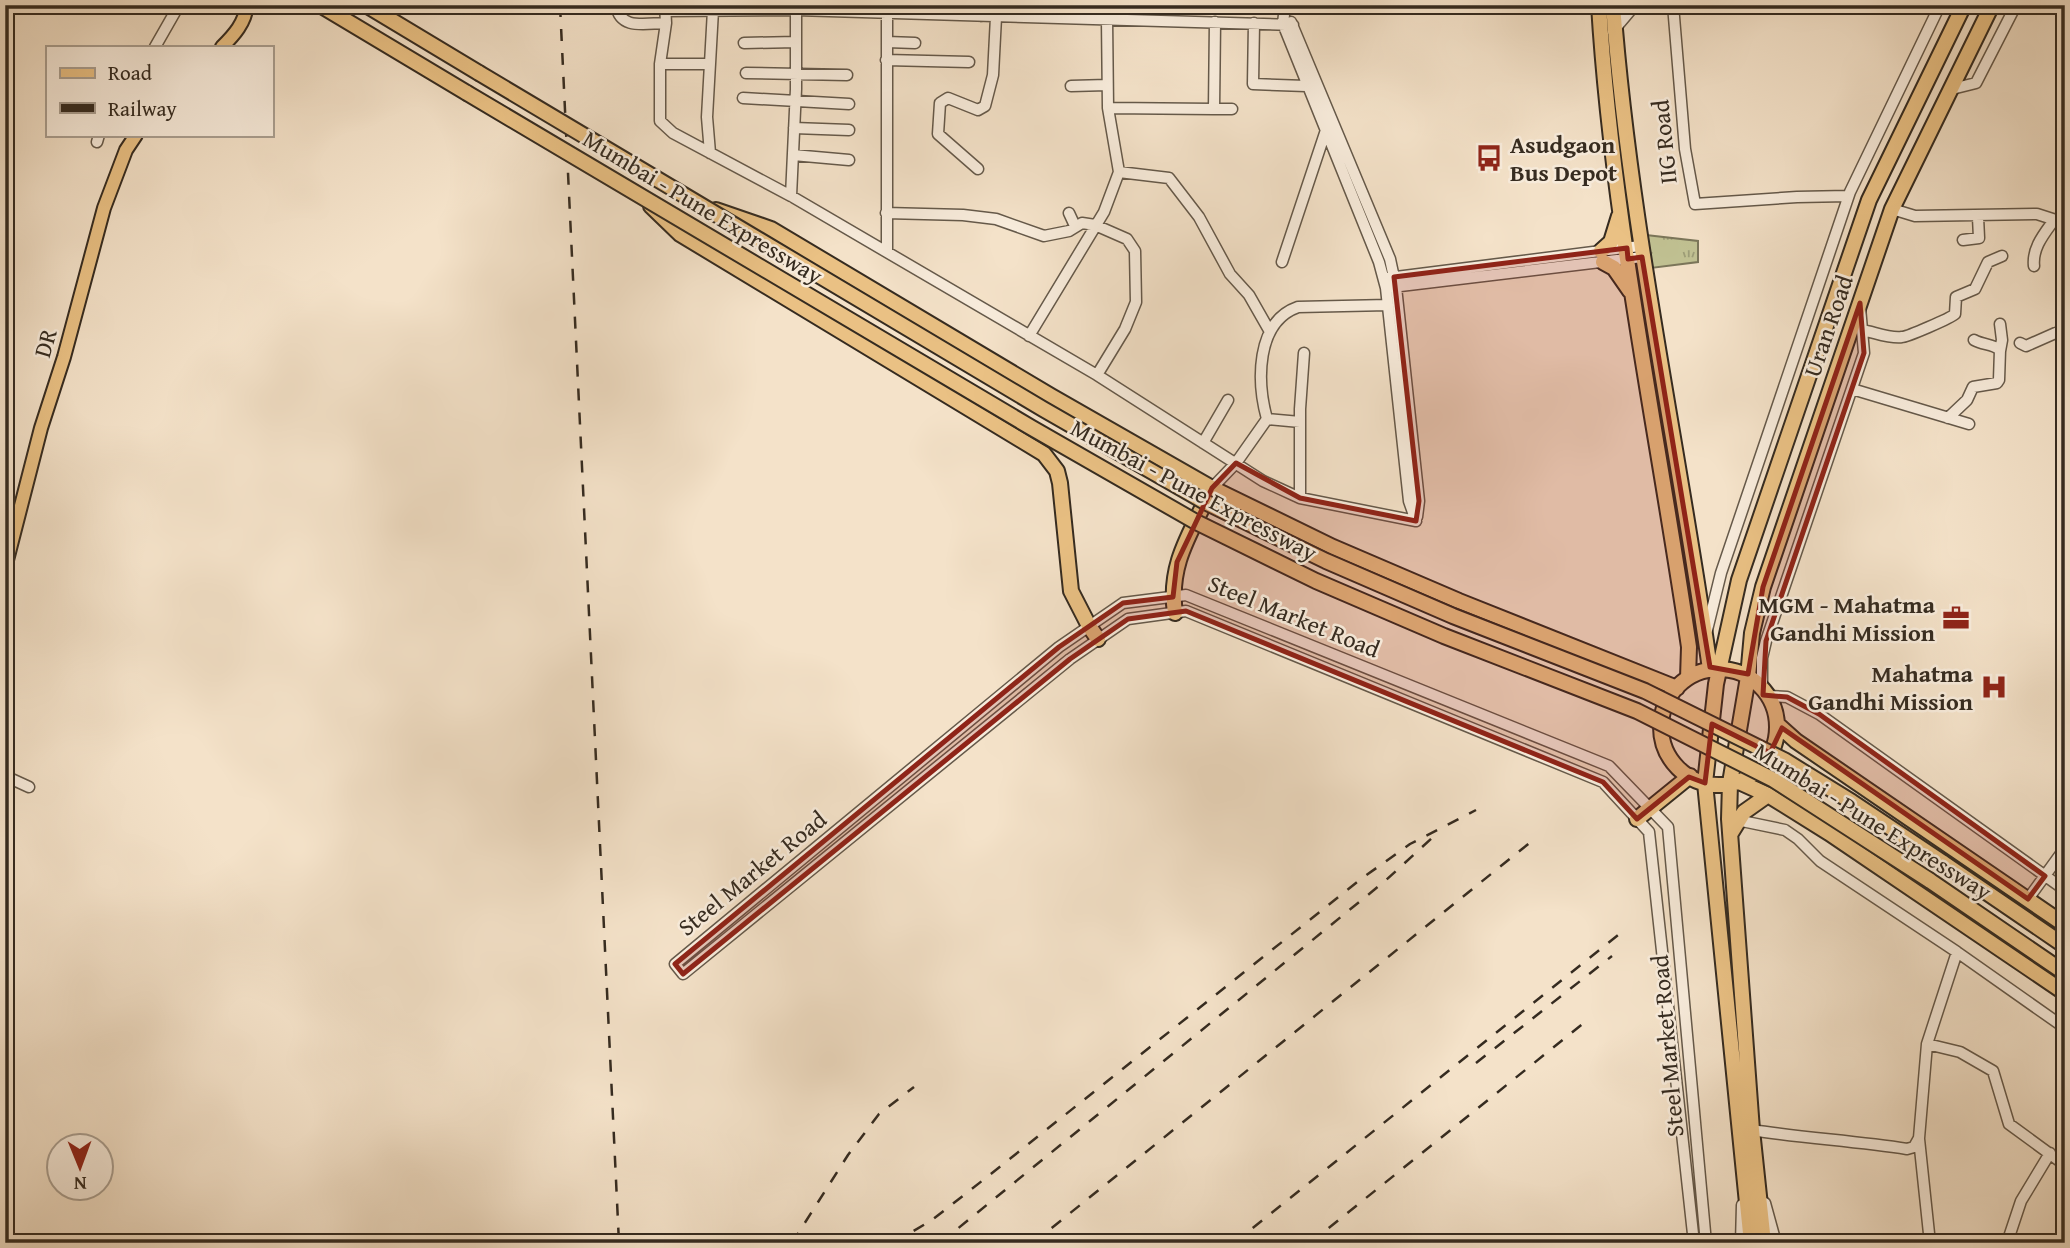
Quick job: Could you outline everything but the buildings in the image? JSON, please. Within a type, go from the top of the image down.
[{"type":"highway","name":"Mumbai - Pune Expressway","points":[[320,5],[1032,428],[1196,522],[1316,581],[1418,625],[1637,711],[1774,780],[1929,880],[2065,973]]},
{"type":"highway","name":"Mumbai - Pune Expressway","points":[[366,5],[1043,409],[1205,502],[1326,561],[1453,616],[1645,691],[1784,760],[1852,802],[2065,946]]},
{"type":"highway","points":[[1599,5],[1616,59],[1634,253],[1634,299],[1687,634],[1683,683]]},
{"type":"highway","points":[[1613,5],[1608,32],[1621,207],[1634,253],[1706,636],[1715,669],[1705,783],[1750,1176],[1764,1243]]},
{"type":"highway","name":"Uran Road","points":[[1715,669],[1740,580],[1870,200],[1964,5]]},
{"type":"highway","name":"Uran Road","points":[[1750,1176],[1752,1130],[1730,836],[1733,782],[1752,633],[1763,587],[1892,209],[1992,5]]},
{"type":"highway","points":[[642,197],[680,234],[1044,454],[1057,471],[1062,494],[1068,576],[1077,604],[1098,639]]},
{"type":"highway","points":[[698,204],[771,229],[1051,396],[1212,488],[1333,547],[1459,601],[1683,683]]},
{"type":"highway","points":[[1621,207],[1611,242],[1602,257],[1614,268],[1634,299]]},
{"type":"highway","points":[[1175,613],[1173,597],[1177,562],[1212,488]]},
{"type":"highway","points":[[1715,669],[1748,677],[1765,692],[1774,709],[1776,739],[1767,759],[1751,775],[1733,782],[1705,783],[1690,776],[1673,762],[1662,735],[1663,713],[1668,699],[1683,683],[1715,669]]},
{"type":"highway","points":[[1777,724],[1796,741],[2065,925]]},
{"type":"highway","points":[[1637,819],[1690,776]]},
{"type":"highway","points":[[1733,782],[1768,795],[1829,833],[2065,993]]},
{"type":"highway","points":[[1730,836],[1737,820],[1768,795]]},
{"type":"highway","points":[[1750,1176],[1751,1243]]},
{"type":"main road","points":[[223,46],[235,34],[246,15],[247,5]]},
{"type":"main road","name":"DR","points":[[5,568],[41,428],[64,357],[104,208],[126,150],[135,136]]},
{"type":"street","points":[[156,46],[179,5]]},
{"type":"street","points":[[615,5],[618,16],[624,22],[666,23]]},
{"type":"street","points":[[1608,32],[1635,5]]},
{"type":"street","name":"IIG Road","points":[[1673,5],[1684,142],[1691,194],[1695,204],[1797,197],[1849,197]]},
{"type":"street","points":[[1706,636],[1721,573],[1849,197],[1940,5]]},
{"type":"street","points":[[1952,89],[1976,83],[2016,5]]},
{"type":"street","points":[[1286,16],[1254,23],[996,17],[982,11],[887,13],[666,8],[660,64],[660,121],[673,133],[791,196],[1097,375],[1263,481],[1300,498],[1416,521]]},
{"type":"street","points":[[710,153],[707,117],[713,10]]},
{"type":"street","points":[[791,196],[796,101],[796,10]]},
{"type":"street","points":[[887,13],[887,252]]},
{"type":"street","points":[[1286,16],[1307,86],[1390,283],[1419,501],[1416,521]]},
{"type":"street","points":[[1286,16],[1390,259],[1388,305],[1409,501],[1416,521]]},
{"type":"street","points":[[978,169],[938,134],[939,111],[940,103],[948,98],[978,110],[985,106],[993,75],[996,17]]},
{"type":"street","points":[[1030,336],[1104,212],[1119,172],[1108,108],[1107,19]]},
{"type":"street","points":[[1213,109],[1215,22]]},
{"type":"street","points":[[1254,23],[1253,84],[1307,86]]},
{"type":"street","points":[[744,43],[796,42]]},
{"type":"street","points":[[887,42],[915,43]]},
{"type":"street","points":[[887,60],[969,62]]},
{"type":"street","points":[[660,64],[710,64]]},
{"type":"street","points":[[746,73],[847,75]]},
{"type":"street","points":[[1072,86],[1107,85]]},
{"type":"street","points":[[743,98],[849,104]]},
{"type":"street","points":[[1108,108],[1232,109]]},
{"type":"street","points":[[1282,262],[1331,117]]},
{"type":"street","points":[[794,128],[849,130]]},
{"type":"street","points":[[793,155],[849,160]]},
{"type":"street","points":[[1119,172],[1168,178],[1199,217],[1230,274],[1249,295],[1269,330]]},
{"type":"street","points":[[1892,209],[1915,216],[2037,214],[2065,223]]},
{"type":"street","points":[[886,213],[963,215],[996,219],[1044,236],[1069,231],[1082,223],[1095,225],[1127,239],[1132,244],[1136,302],[1125,329],[1097,375]]},
{"type":"street","points":[[1069,213],[1074,226]]},
{"type":"street","points":[[1963,240],[1979,238],[1978,217]]},
{"type":"street","points":[[2034,266],[2033,257],[2042,236],[2054,220]]},
{"type":"street","points":[[1390,283],[1634,253]]},
{"type":"street","points":[[1862,330],[1905,337],[1951,318],[1955,314],[1956,297],[1975,289],[1988,262],[2002,256]]},
{"type":"street","points":[[1860,303],[1864,353],[1766,641],[1762,658],[1765,692],[1787,698],[1819,714],[2065,890]]},
{"type":"street","points":[[1267,419],[1262,382],[1265,347],[1269,330],[1290,310],[1298,307],[1388,305]]},
{"type":"street","points":[[2020,343],[2026,346],[2060,331],[2065,317]]},
{"type":"street","points":[[1948,418],[1967,400],[1973,387],[1997,383],[2002,340],[2000,324]]},
{"type":"street","points":[[1975,340],[1995,346],[2000,351]]},
{"type":"street","points":[[1300,498],[1304,353]]},
{"type":"street","points":[[1852,389],[1969,424]]},
{"type":"street","points":[[1203,443],[1228,400]]},
{"type":"street","points":[[1267,419],[1300,422]]},
{"type":"street","points":[[1212,488],[1236,463],[1267,419]]},
{"type":"street","name":"Steel Market Road","points":[[1694,1243],[1650,832],[1603,782],[1186,611],[1128,619],[1069,659],[683,974],[675,964],[1089,626],[1123,603],[1186,595],[1609,766],[1668,827],[1706,1243]]},
{"type":"street","points":[[5,776],[29,787]]},
{"type":"street","points":[[1737,820],[1785,830],[1821,861],[2065,1028]]},
{"type":"street","points":[[2028,900],[2065,848]]},
{"type":"street","points":[[1930,1243],[1919,1139],[1927,1044],[1957,952]]},
{"type":"street","points":[[1927,1044],[1960,1052],[1993,1071],[2009,1124],[2065,1165]]},
{"type":"street","points":[[1752,1130],[1907,1149],[1914,1147],[1919,1139]]},
{"type":"street","points":[[2007,1243],[2021,1201],[2050,1153]]},
{"type":"street","points":[[1741,1243],[1750,1176]]},
{"type":"street","points":[[1750,1176],[1776,1243]]},
{"type":"highlighted area","points":[[1627,248],[1628,259],[1642,257],[1710,667],[1748,674],[1763,587],[1860,303],[1864,353],[1766,641],[1763,695],[1787,697],[1819,714],[2045,876],[2028,899],[1782,728],[1770,753],[1712,724],[1705,783],[1689,777],[1637,819],[1603,782],[1186,611],[1128,619],[1070,659],[683,974],[675,964],[1059,647],[1123,603],[1173,597],[1177,562],[1212,488],[1236,463],[1300,498],[1416,521],[1419,501],[1394,277]]},
{"type":"green space","points":[[1646,235],[1698,241],[1698,262],[1651,268]]},
{"type":"railway","points":[[560,5],[619,1243]]},
{"type":"railway","points":[[893,1243],[932,1220],[1361,879],[1410,844],[1476,810]]},
{"type":"railway","points":[[940,1243],[1385,881],[1432,838]]},
{"type":"railway","points":[[1033,1243],[1532,841]]},
{"type":"railway","points":[[1234,1243],[1623,931]]},
{"type":"railway","points":[[1476,1063],[1612,956]]},
{"type":"railway","points":[[1310,1243],[1590,1018]]},
{"type":"railway","points":[[792,1243],[848,1155],[879,1114],[914,1087]]},
{"type":"railway","points":[[813,1243],[824,1230]]},
{"type":"place","name":"Asudgaon Bus Depot","points":[[1489,158]]},
{"type":"place","name":"MGM - Mahatma Gandhi Mission","points":[[1956,618]]},
{"type":"place","name":"Mahatma Gandhi Mission","points":[[1994,687]]}]
